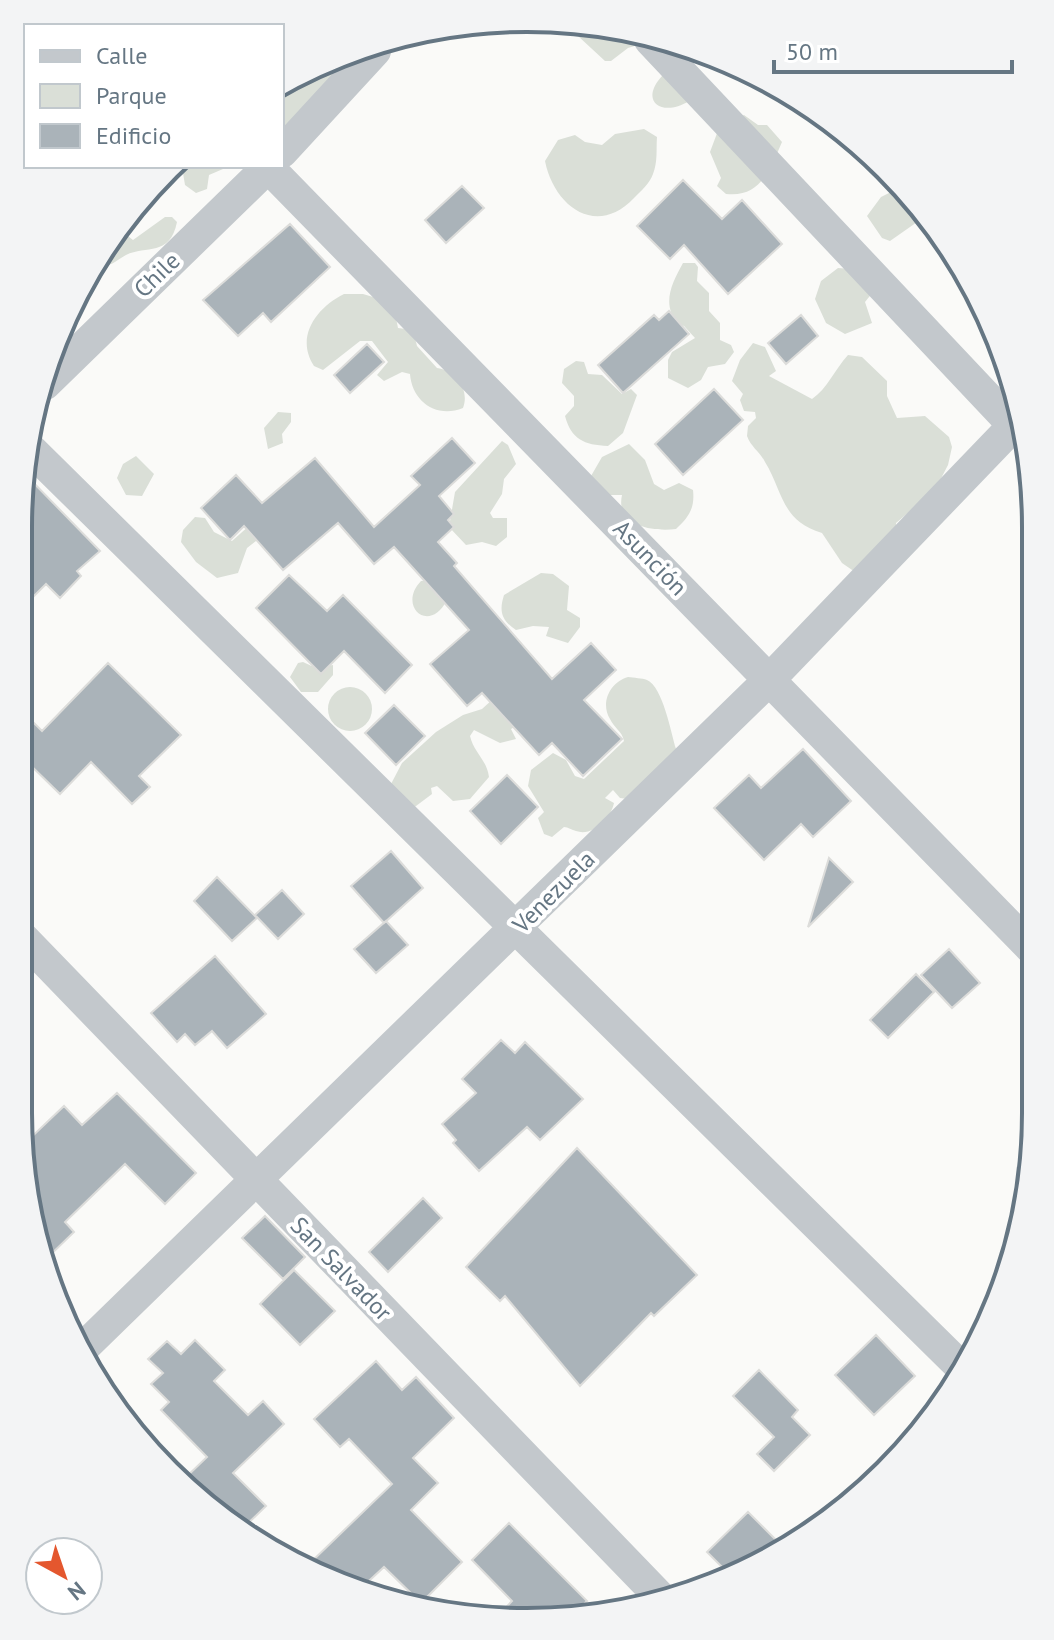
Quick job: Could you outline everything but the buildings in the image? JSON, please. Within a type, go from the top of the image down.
[{"type":"street","points":[[660,50],[1010,419]]},
{"type":"street","name":"Chile","points":[[284,150],[369,58]]},
{"type":"street","name":"Chile","points":[[57,373],[267,168]]},
{"type":"street","name":"Asunción","points":[[277,168],[1022,939]]},
{"type":"street","name":"Venezuela","points":[[89,1343],[519,928],[769,680],[1012,430]]},
{"type":"street","points":[[37,456],[955,1361]]},
{"type":"street","name":"San Salvador","points":[[32,948],[254,1181],[654,1591]]},
{"type":"green space","points":[[578,36],[638,45],[611,61],[605,61]]},
{"type":"green space","points":[[380,54],[284,148],[284,96],[338,70]]},
{"type":"green space","points":[[664,74],[689,101],[670,108],[656,104],[653,92]]},
{"type":"green space","points":[[744,115],[758,125],[767,125],[782,142],[763,180],[748,191],[726,194],[717,186],[721,178],[710,152],[719,128]]},
{"type":"green space","points":[[644,129],[657,137],[655,169],[645,187],[620,210],[592,216],[567,203],[557,191],[545,161],[558,140],[575,135],[585,142],[602,145],[615,134]]},
{"type":"green space","points":[[187,168],[225,168],[209,175],[207,189],[196,193],[185,185],[183,173]]},
{"type":"green space","points":[[891,192],[917,222],[890,241],[882,238],[867,216],[881,197]]},
{"type":"green space","points":[[165,217],[172,217],[177,222],[174,233],[163,245],[134,252],[107,265],[127,235],[133,240]]},
{"type":"green space","points":[[683,263],[695,263],[698,267],[697,281],[709,293],[709,311],[720,323],[720,340],[731,345],[734,352],[725,364],[708,367],[701,380],[688,388],[668,378],[668,360],[672,352],[695,338],[678,324],[670,309],[672,286]]},
{"type":"green space","points":[[838,268],[852,269],[873,292],[865,302],[872,323],[845,334],[826,323],[815,299],[821,281]]},
{"type":"green space","points":[[344,294],[363,294],[393,303],[398,328],[413,330],[417,346],[437,368],[450,373],[460,382],[465,394],[463,408],[444,411],[427,405],[415,392],[410,374],[402,372],[384,381],[377,375],[388,362],[372,341],[360,341],[323,370],[314,366],[307,344],[311,324],[325,307]]},
{"type":"green space","points":[[753,343],[765,347],[776,371],[769,376],[812,399],[848,355],[862,357],[887,381],[887,396],[897,418],[925,416],[949,437],[952,447],[948,465],[935,490],[896,523],[895,555],[855,572],[842,563],[822,533],[798,521],[791,513],[765,462],[747,436],[748,426],[756,418],[755,412],[744,411],[740,400],[743,394],[732,381],[740,360]]},
{"type":"green space","points":[[576,361],[584,362],[588,374],[602,375],[622,394],[631,389],[637,395],[623,433],[608,446],[580,439],[568,424],[565,416],[574,406],[574,396],[562,383],[564,369]]},
{"type":"green space","points":[[278,412],[291,413],[291,422],[282,434],[283,443],[268,449],[264,428]]},
{"type":"green space","points":[[502,441],[508,445],[516,464],[504,479],[502,494],[490,513],[493,518],[507,518],[507,537],[496,546],[482,542],[466,545],[449,527],[455,492]]},
{"type":"green space","points":[[629,444],[645,460],[654,484],[664,490],[679,483],[693,490],[690,512],[676,529],[638,525],[624,514],[622,495],[608,495],[591,476],[602,457]]},
{"type":"green space","points":[[136,456],[154,474],[142,496],[126,495],[117,478],[123,464]]},
{"type":"green space","points":[[195,517],[205,518],[214,532],[232,541],[250,525],[260,538],[247,548],[238,573],[217,578],[196,562],[181,542],[183,530]]},
{"type":"green space","points":[[541,573],[553,574],[569,586],[567,610],[580,618],[580,627],[568,643],[546,636],[549,627],[533,626],[516,630],[502,615],[504,595]]},
{"type":"green space","points":[[430,580],[447,600],[440,610],[425,616],[418,613],[412,599],[421,581]]},
{"type":"green space","points":[[298,663],[316,668],[333,665],[333,675],[318,692],[301,692],[290,677]]},
{"type":"green space","points":[[628,677],[647,680],[658,691],[676,749],[628,799],[620,798],[613,790],[605,798],[614,803],[612,809],[595,829],[582,832],[564,827],[552,837],[544,834],[538,818],[544,812],[528,786],[531,770],[553,753],[566,760],[575,776],[584,779],[624,741],[606,706],[612,688]]},
{"type":"green space","points":[[350,687],[366,693],[372,709],[366,725],[350,731],[334,725],[328,709],[334,693]]},
{"type":"green space","points":[[493,699],[516,726],[511,729],[516,739],[500,743],[474,730],[470,736],[489,777],[470,799],[453,801],[437,786],[431,788],[432,794],[412,809],[391,784],[402,763],[436,732],[463,715],[482,709]]}]
